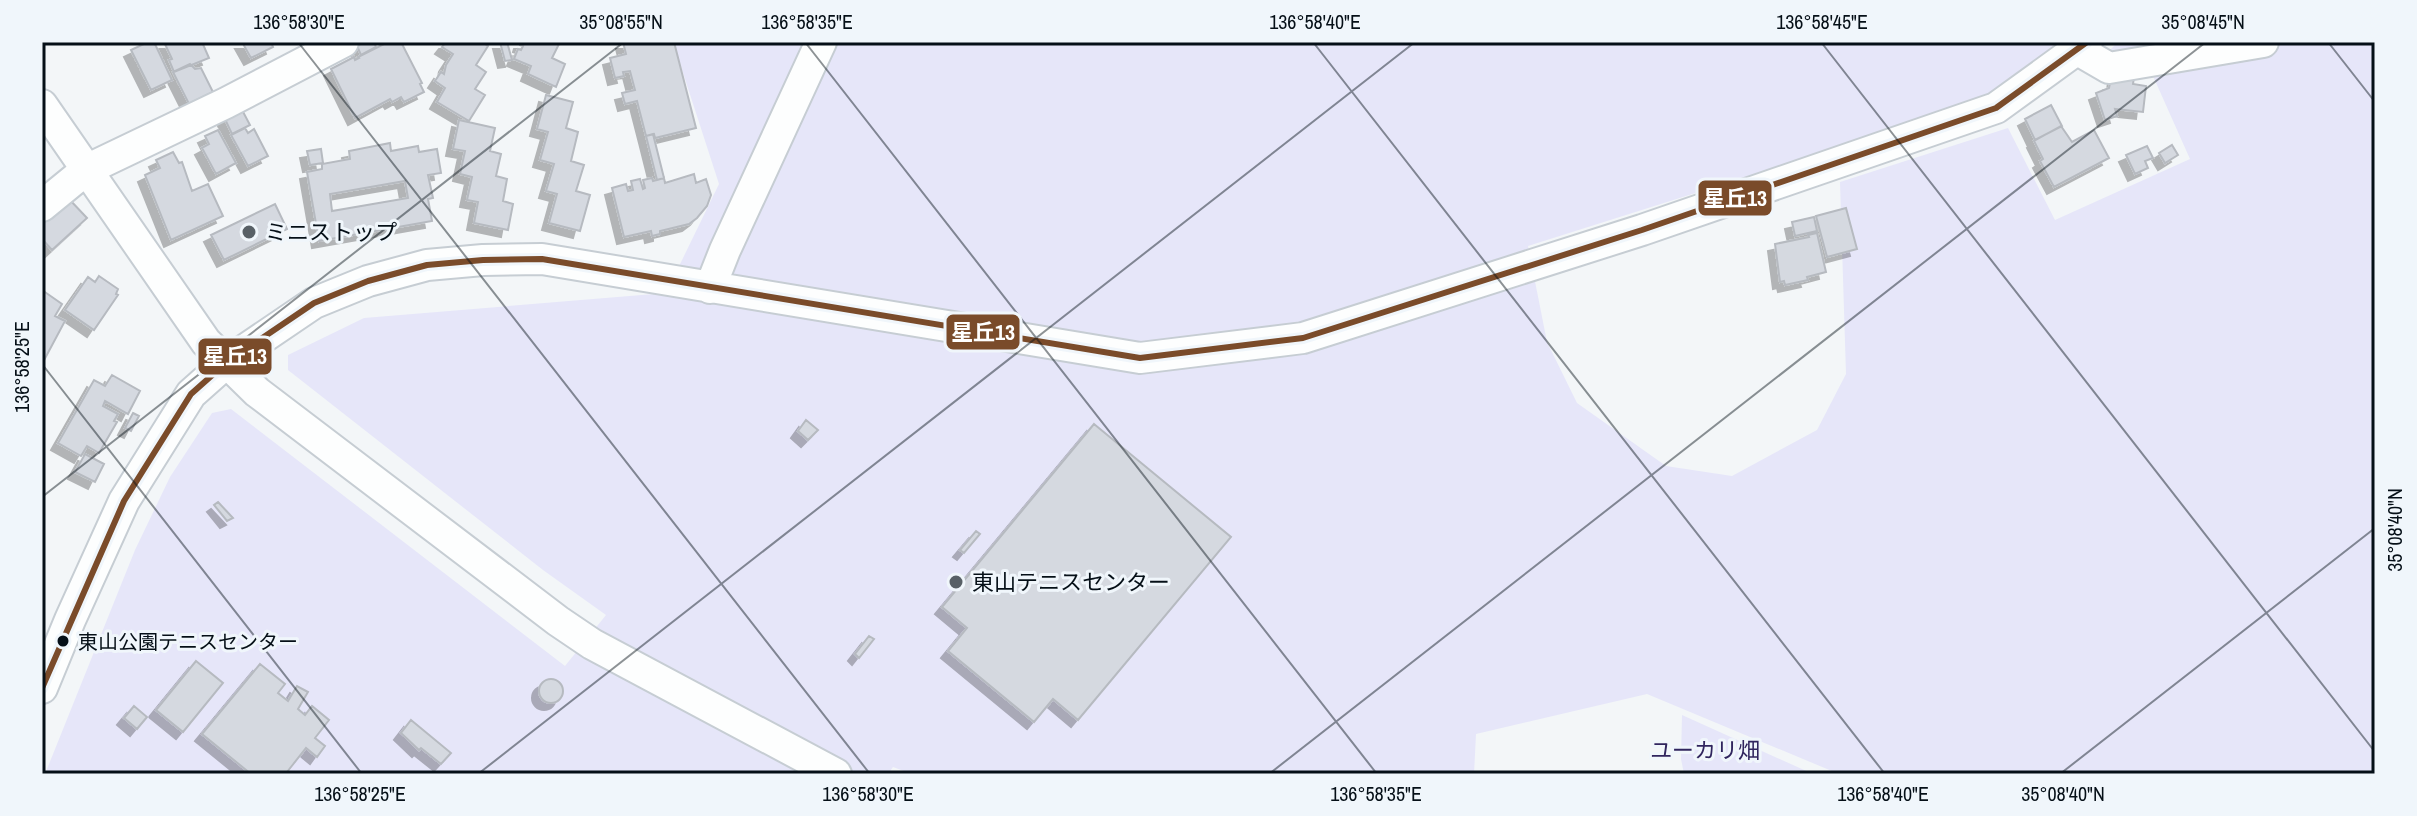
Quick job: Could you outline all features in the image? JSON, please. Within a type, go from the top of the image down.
[{"type":"street","points":[[42,206],[86,170],[226,103],[343,42]]},
{"type":"street","points":[[710,288],[821,42]]},
{"type":"street","points":[[42,688],[124,501],[191,394],[227,362],[314,303],[368,281],[427,265],[542,259],[1140,358],[1303,338],[1642,230],[1996,108],[2082,46],[2109,68],[2263,42]]},
{"type":"street","points":[[42,105],[206,342],[257,392],[592,644],[836,774]]},
{"type":"green space","points":[[673,42],[2066,42],[1988,94],[1872,137],[1528,246],[1547,342],[1577,403],[1666,466],[1732,476],[1817,430],[1846,374],[1840,182],[2008,128],[2055,220],[2190,159],[2153,76],[2119,62],[2110,50],[2118,42],[2375,42],[2375,774],[1839,774],[1647,694],[1476,734],[1474,774],[912,774],[893,767],[888,774],[45,774],[135,550],[170,477],[212,413],[231,409],[565,666],[606,615],[543,570],[288,370],[288,355],[364,318],[666,293],[719,184]]},
{"type":"green space","name":"ユーカリ畑","points":[[1682,715],[1813,774],[1684,774],[1681,759]]},
{"type":"building","points":[[154,42],[172,80],[151,90],[131,50]]},
{"type":"building","points":[[164,42],[202,42],[209,58],[174,72]]},
{"type":"building","points":[[242,42],[271,42],[273,47],[251,58]]},
{"type":"building","points":[[374,42],[376,47],[361,55],[357,46]]},
{"type":"building","points":[[388,42],[401,42],[424,92],[404,102],[401,97],[392,102],[390,99],[355,118],[331,69]]},
{"type":"building","points":[[446,42],[482,42],[488,46],[476,65],[486,72],[475,89],[485,95],[469,121],[437,102],[445,88],[435,81],[441,72],[444,74],[453,54],[442,47]]},
{"type":"building","points":[[500,42],[507,42],[512,60],[505,61]]},
{"type":"building","points":[[521,42],[560,42],[552,58],[565,64],[556,87],[528,74],[531,66],[514,59],[518,49],[521,50],[523,46]]},
{"type":"building","points":[[623,42],[674,42],[696,128],[655,138],[654,134],[646,136],[637,101],[625,104],[622,93],[635,90],[630,71],[615,78],[610,58],[626,54]]},
{"type":"building","points":[[190,64],[195,69],[201,68],[213,92],[189,104],[173,72]]},
{"type":"building","points":[[2115,76],[2134,77],[2133,84],[2146,86],[2143,112],[2115,109],[2117,116],[2105,120],[2096,93],[2109,88]]},
{"type":"building","points":[[546,95],[573,102],[566,128],[578,132],[571,161],[584,165],[576,191],[590,195],[580,231],[549,223],[557,194],[546,191],[554,164],[540,160],[548,132],[537,129]]},
{"type":"building","points":[[2051,105],[2062,126],[2035,140],[2025,119]]},
{"type":"building","points":[[241,108],[250,125],[232,134],[224,117]]},
{"type":"building","points":[[459,120],[495,128],[490,151],[501,154],[496,176],[507,179],[503,201],[513,204],[508,230],[474,223],[478,202],[467,200],[472,177],[460,174],[465,151],[453,149]]},
{"type":"building","points":[[2061,126],[2072,142],[2094,130],[2109,158],[2054,187],[2040,161],[2043,159],[2034,141]]},
{"type":"building","points":[[245,128],[248,133],[254,129],[268,156],[248,166],[231,135]]},
{"type":"building","points":[[218,130],[236,163],[216,174],[202,148],[209,144],[205,136]]},
{"type":"building","points":[[653,134],[664,178],[657,180],[646,136]]},
{"type":"building","points":[[390,143],[391,151],[418,146],[419,152],[437,149],[441,173],[428,175],[433,198],[428,199],[432,221],[319,241],[307,172],[322,169],[322,164],[350,159],[349,151]],"holes":[[[405,181],[408,198],[332,211],[330,194]]]},
{"type":"building","points":[[2172,145],[2178,155],[2165,163],[2159,153]]},
{"type":"building","points":[[2147,146],[2153,158],[2145,161],[2148,168],[2135,174],[2126,155]]},
{"type":"building","points":[[321,149],[323,163],[310,165],[307,151]]},
{"type":"building","points":[[173,152],[179,163],[182,162],[192,191],[208,184],[223,216],[171,240],[145,175],[160,168],[156,160]]},
{"type":"building","points":[[694,174],[696,183],[706,179],[711,195],[697,218],[689,224],[660,231],[660,234],[652,236],[651,231],[624,237],[612,188],[626,184],[628,191],[633,190],[631,181],[640,179],[643,189],[643,180],[664,178],[665,183]]},
{"type":"building","points":[[69,199],[87,218],[52,250],[42,239],[42,224]]},
{"type":"building","name":"ミニストップ","points":[[275,204],[287,229],[224,260],[211,235]]},
{"type":"building","points":[[1846,208],[1857,249],[1827,257],[1816,216]]},
{"type":"building","points":[[1814,217],[1817,231],[1795,236],[1792,222]]},
{"type":"building","points":[[1817,233],[1826,272],[1785,285],[1784,281],[1780,282],[1775,244]]},
{"type":"building","points":[[99,276],[118,289],[118,295],[94,330],[65,310],[88,277],[95,282]]},
{"type":"building","points":[[42,290],[62,304],[55,316],[65,321],[42,364]]},
{"type":"building","points":[[112,375],[140,391],[128,414],[105,401],[103,406],[118,414],[114,421],[117,422],[99,453],[87,446],[81,456],[58,443],[94,380],[105,386]]},
{"type":"building","points":[[133,413],[139,416],[131,431],[125,428]]},
{"type":"building","points":[[806,420],[818,430],[808,440],[798,431]]},
{"type":"building","points":[[1094,424],[1231,537],[1078,720],[1053,699],[1034,722],[948,651],[967,628],[942,607]]},
{"type":"building","points":[[85,454],[104,464],[95,482],[75,472]]},
{"type":"building","points":[[218,502],[233,518],[227,521],[214,505]]},
{"type":"building","points":[[976,531],[980,534],[964,553],[960,550]]},
{"type":"building","points":[[869,636],[874,639],[859,658],[855,654]]},
{"type":"building","points":[[196,661],[223,683],[183,732],[156,710]]},
{"type":"building","points":[[260,664],[285,684],[278,693],[288,701],[297,686],[308,692],[298,709],[305,715],[312,706],[329,720],[315,738],[325,746],[317,757],[306,748],[288,774],[251,774],[202,734]]},
{"type":"building","points":[[551,679],[559,683],[563,691],[559,699],[551,703],[543,699],[539,691],[543,683]]},
{"type":"building","points":[[134,706],[147,717],[137,729],[124,718]]},
{"type":"building","points":[[411,720],[451,753],[441,764],[421,748],[419,750],[401,733]]},
{"type":"transit line","name":"星丘13","points":[[42,688],[124,501],[191,394],[227,362],[314,303],[368,281],[427,265],[542,259],[1140,358],[1303,338],[1642,230],[1996,108],[2087,42]]},
{"type":"place","name":"ミニストップ","points":[[249,232]]},
{"type":"place","name":"東山テニスセンター","points":[[956,582]]},
{"type":"place","name":"東山公園テニスセンター","points":[[63,641]]}]
